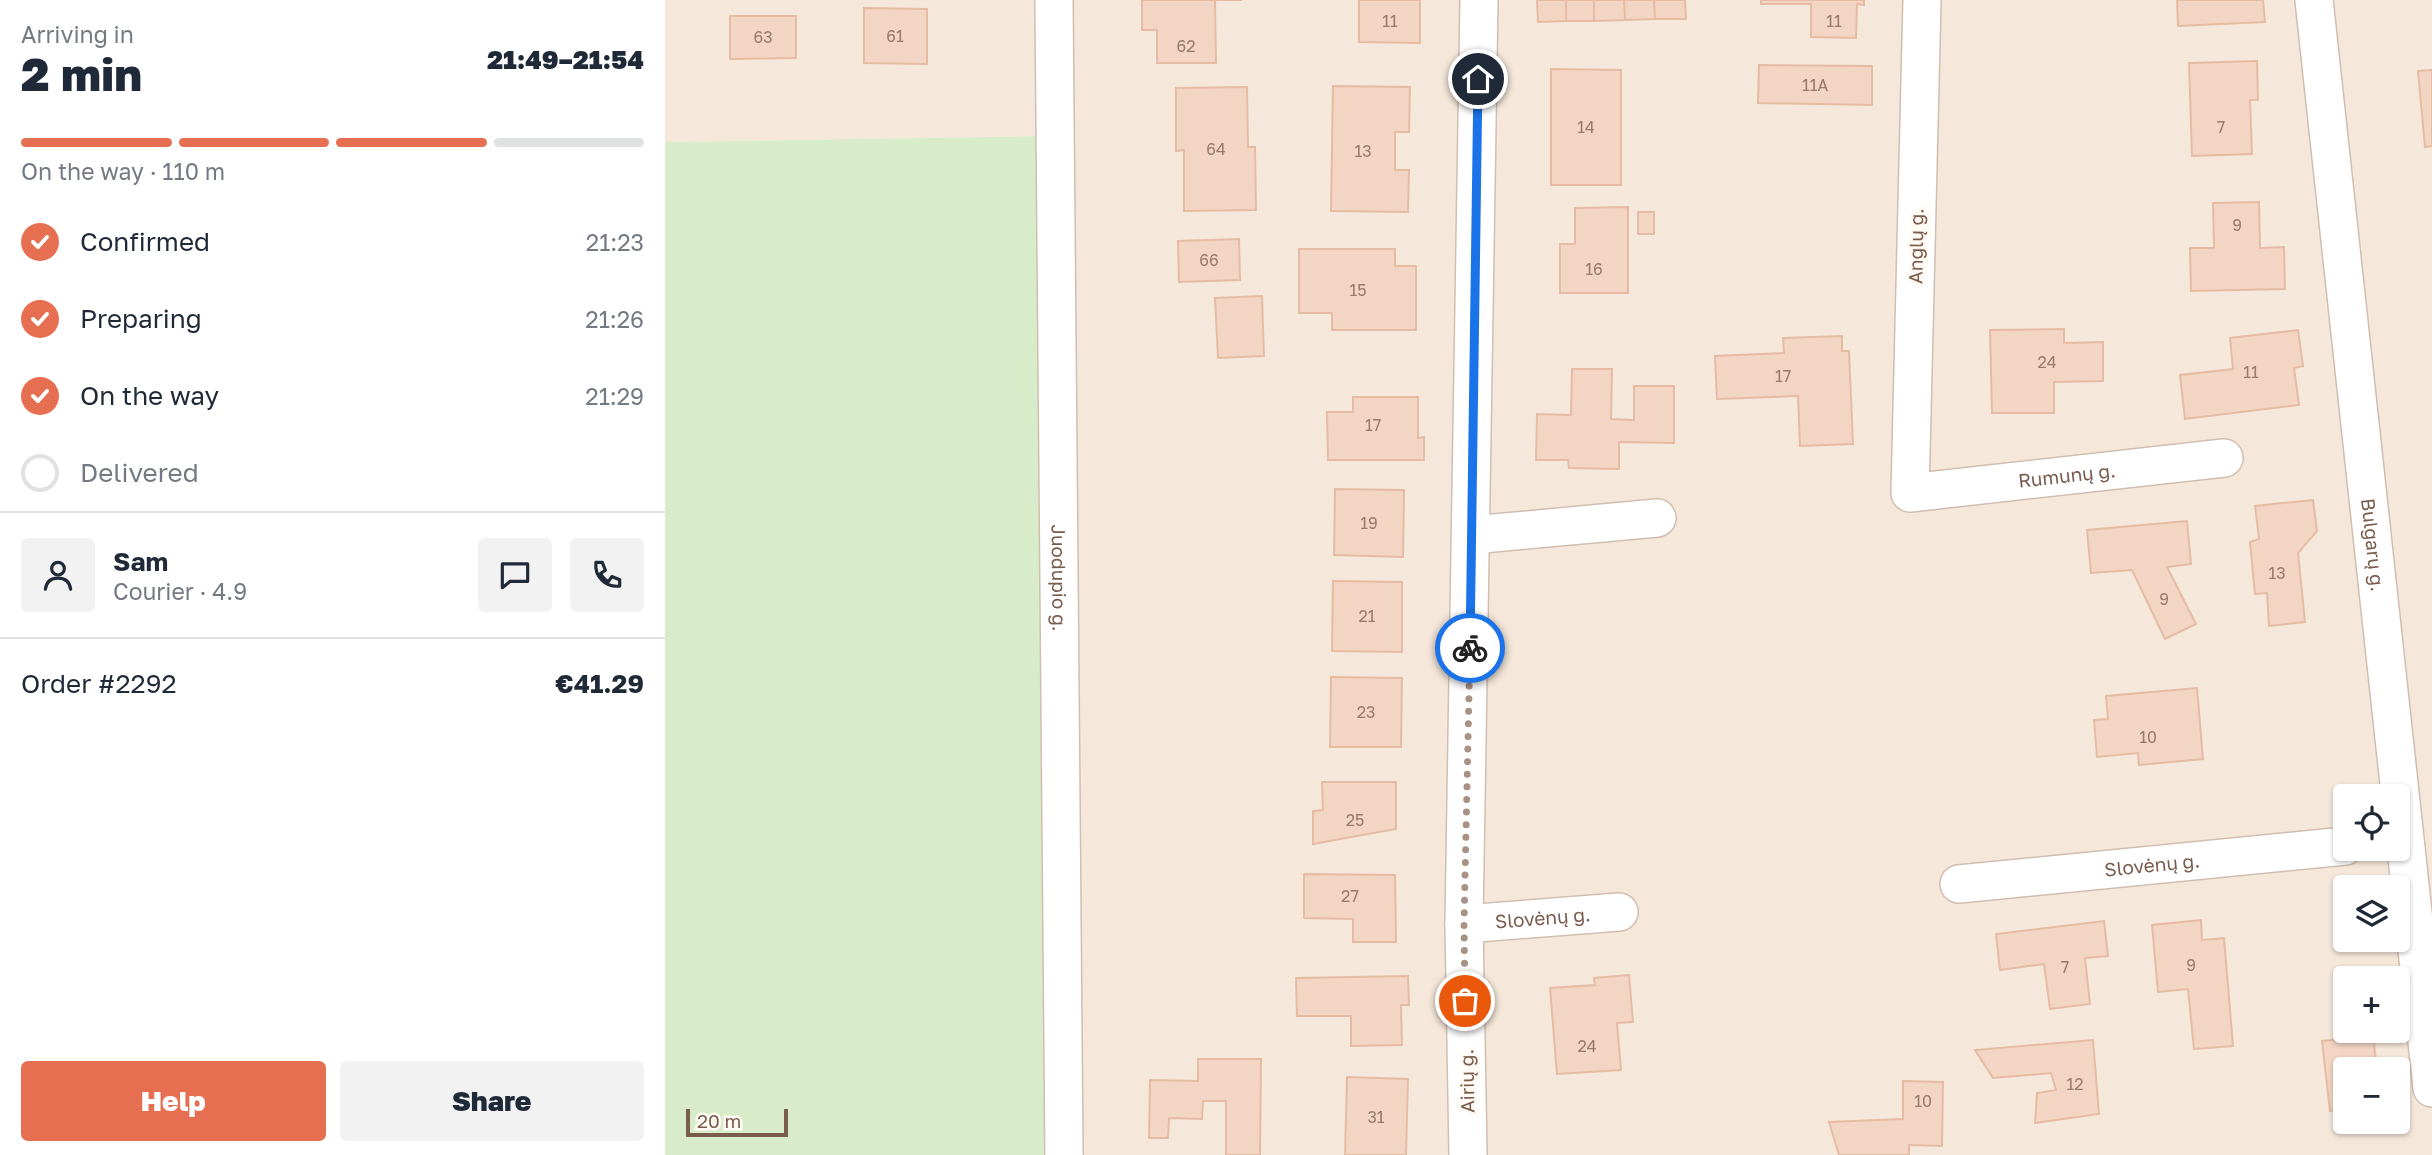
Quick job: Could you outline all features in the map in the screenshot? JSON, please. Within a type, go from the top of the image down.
[{"type":"street","name":"Juodupio g.","points":[[1054,0],[1064,1155]]},
{"type":"street","name":"Airių g.","points":[[1468,1155],[1464,924],[1479,0]]},
{"type":"street","name":"Anglų g.","points":[[1910,493],[1922,0]]},
{"type":"street","name":"Bulgarų g.","points":[[2314,0],[2395,784]]},
{"type":"street","name":"Rumunų g.","points":[[1910,493],[2224,458]]},
{"type":"street","points":[[1472,535],[1657,517]]},
{"type":"street","name":"Slovėnų g.","points":[[1959,884],[2333,847]]},
{"type":"street","name":"Bulgarų g.","points":[[2404,861],[2432,1088]]},
{"type":"street","name":"Slovėnų g.","points":[[1464,924],[1619,912]]},
{"type":"shaded area","points":[[665,0],[2432,0],[2432,1155],[1079,1155],[1076,388],[1047,136],[665,142]]},
{"type":"green space","points":[[1047,136],[1051,1155],[665,1155],[665,142]]},
{"type":"building","points":[[1142,0],[1215,0],[1216,63],[1157,63],[1157,30],[1142,30]]},
{"type":"building","points":[[1359,0],[1420,0],[1420,43],[1359,42]]},
{"type":"building","points":[[1537,0],[1566,0],[1566,21],[1538,22]]},
{"type":"building","points":[[1566,0],[1594,0],[1594,21],[1566,21]]},
{"type":"building","points":[[1594,0],[1624,0],[1625,20],[1594,21]]},
{"type":"building","points":[[1624,0],[1654,0],[1655,19],[1625,20]]},
{"type":"building","points":[[1654,0],[1685,0],[1686,19],[1655,19]]},
{"type":"building","points":[[1761,0],[1864,0],[1864,5],[1857,4],[1856,38],[1811,37],[1811,4],[1761,4]]},
{"type":"building","points":[[2177,0],[2263,0],[2265,22],[2178,26]]},
{"type":"building","points":[[864,8],[927,9],[927,64],[864,63]]},
{"type":"building","points":[[730,16],[796,16],[796,58],[730,59]]},
{"type":"building","points":[[2257,61],[2258,100],[2250,100],[2252,154],[2192,156],[2189,63]]},
{"type":"building","points":[[1759,65],[1872,66],[1872,105],[1758,103]]},
{"type":"building","points":[[1551,69],[1621,70],[1621,185],[1551,185]]},
{"type":"building","points":[[2432,70],[2432,146],[2425,147],[2418,71]]},
{"type":"building","points":[[1333,86],[1410,87],[1409,132],[1395,132],[1395,170],[1409,170],[1408,212],[1331,211]]},
{"type":"building","points":[[1247,87],[1248,147],[1255,147],[1256,210],[1184,211],[1184,150],[1176,151],[1176,88]]},
{"type":"building","points":[[2259,202],[2260,248],[2284,247],[2285,289],[2191,291],[2190,248],[2214,248],[2213,203]]},
{"type":"building","points":[[1628,207],[1628,293],[1560,293],[1560,244],[1575,244],[1575,208]]},
{"type":"building","points":[[1638,212],[1654,212],[1654,234],[1638,234]]},
{"type":"building","points":[[1239,239],[1240,280],[1179,282],[1178,241]]},
{"type":"building","points":[[1299,249],[1395,249],[1395,266],[1416,266],[1416,330],[1332,330],[1332,313],[1299,313]]},
{"type":"building","points":[[1262,296],[1264,356],[1218,358],[1215,298]]},
{"type":"building","points":[[2064,329],[2064,343],[2103,342],[2103,381],[2054,382],[2054,413],[1992,413],[1990,330]]},
{"type":"building","points":[[2298,330],[2303,366],[2294,368],[2299,405],[2185,419],[2180,375],[2233,369],[2230,338]]},
{"type":"building","points":[[1842,336],[1842,351],[1849,351],[1853,444],[1800,446],[1798,396],[1717,399],[1715,356],[1784,353],[1783,338]]},
{"type":"building","points":[[1572,369],[1612,369],[1611,419],[1634,420],[1634,386],[1674,386],[1674,443],[1619,442],[1619,469],[1569,468],[1568,460],[1536,460],[1537,414],[1571,415]]},
{"type":"building","points":[[1353,397],[1418,397],[1418,438],[1424,437],[1424,460],[1328,460],[1327,412],[1353,412]]},
{"type":"building","points":[[1335,489],[1404,490],[1403,557],[1334,555]]},
{"type":"building","points":[[2313,500],[2317,531],[2298,553],[2305,622],[2269,626],[2267,593],[2255,594],[2250,542],[2259,539],[2255,506]]},
{"type":"building","points":[[2187,521],[2191,564],[2167,567],[2196,624],[2165,639],[2132,570],[2091,573],[2087,530]]},
{"type":"building","points":[[1333,581],[1402,582],[1402,652],[1332,651]]},
{"type":"building","points":[[1331,677],[1402,678],[1401,747],[1330,747]]},
{"type":"building","points":[[2197,688],[2203,759],[2139,765],[2138,753],[2097,757],[2094,720],[2108,719],[2106,696]]},
{"type":"building","points":[[1322,782],[1396,782],[1396,829],[1313,844],[1313,811],[1323,810]]},
{"type":"building","points":[[1304,874],[1395,875],[1396,942],[1353,942],[1353,919],[1304,918]]},
{"type":"building","points":[[2201,920],[2202,940],[2224,938],[2233,1046],[2194,1049],[2188,989],[2158,992],[2152,925]]},
{"type":"building","points":[[2104,921],[2108,956],[2085,958],[2090,1004],[2050,1009],[2044,964],[2000,970],[1996,934]]},
{"type":"building","points":[[1629,975],[1633,1022],[1617,1023],[1621,1070],[1557,1074],[1550,988],[1595,985],[1594,978]]},
{"type":"building","points":[[1408,976],[1409,1005],[1401,1005],[1402,1045],[1351,1046],[1351,1016],[1297,1016],[1296,978]]},
{"type":"building","points":[[2093,1040],[2099,1114],[2035,1123],[2037,1093],[2056,1090],[2051,1073],[1993,1078],[1975,1050]]},
{"type":"building","points":[[2322,1041],[2374,1043],[2376,1057],[2333,1057],[2333,1111],[2330,1111]]},
{"type":"building","points":[[1198,1059],[1261,1059],[1260,1155],[1226,1155],[1226,1101],[1203,1101],[1202,1119],[1169,1118],[1168,1138],[1149,1138],[1150,1080],[1198,1081]]},
{"type":"building","points":[[1347,1077],[1408,1079],[1406,1155],[1345,1155]]},
{"type":"building","points":[[1903,1081],[1943,1082],[1942,1146],[1909,1145],[1909,1155],[1839,1155],[1829,1122],[1903,1119]]},
{"type":"way so far","points":[[1465,1001],[1470,648]]},
{"type":"route","points":[[1470,648],[1478,79]]}]
